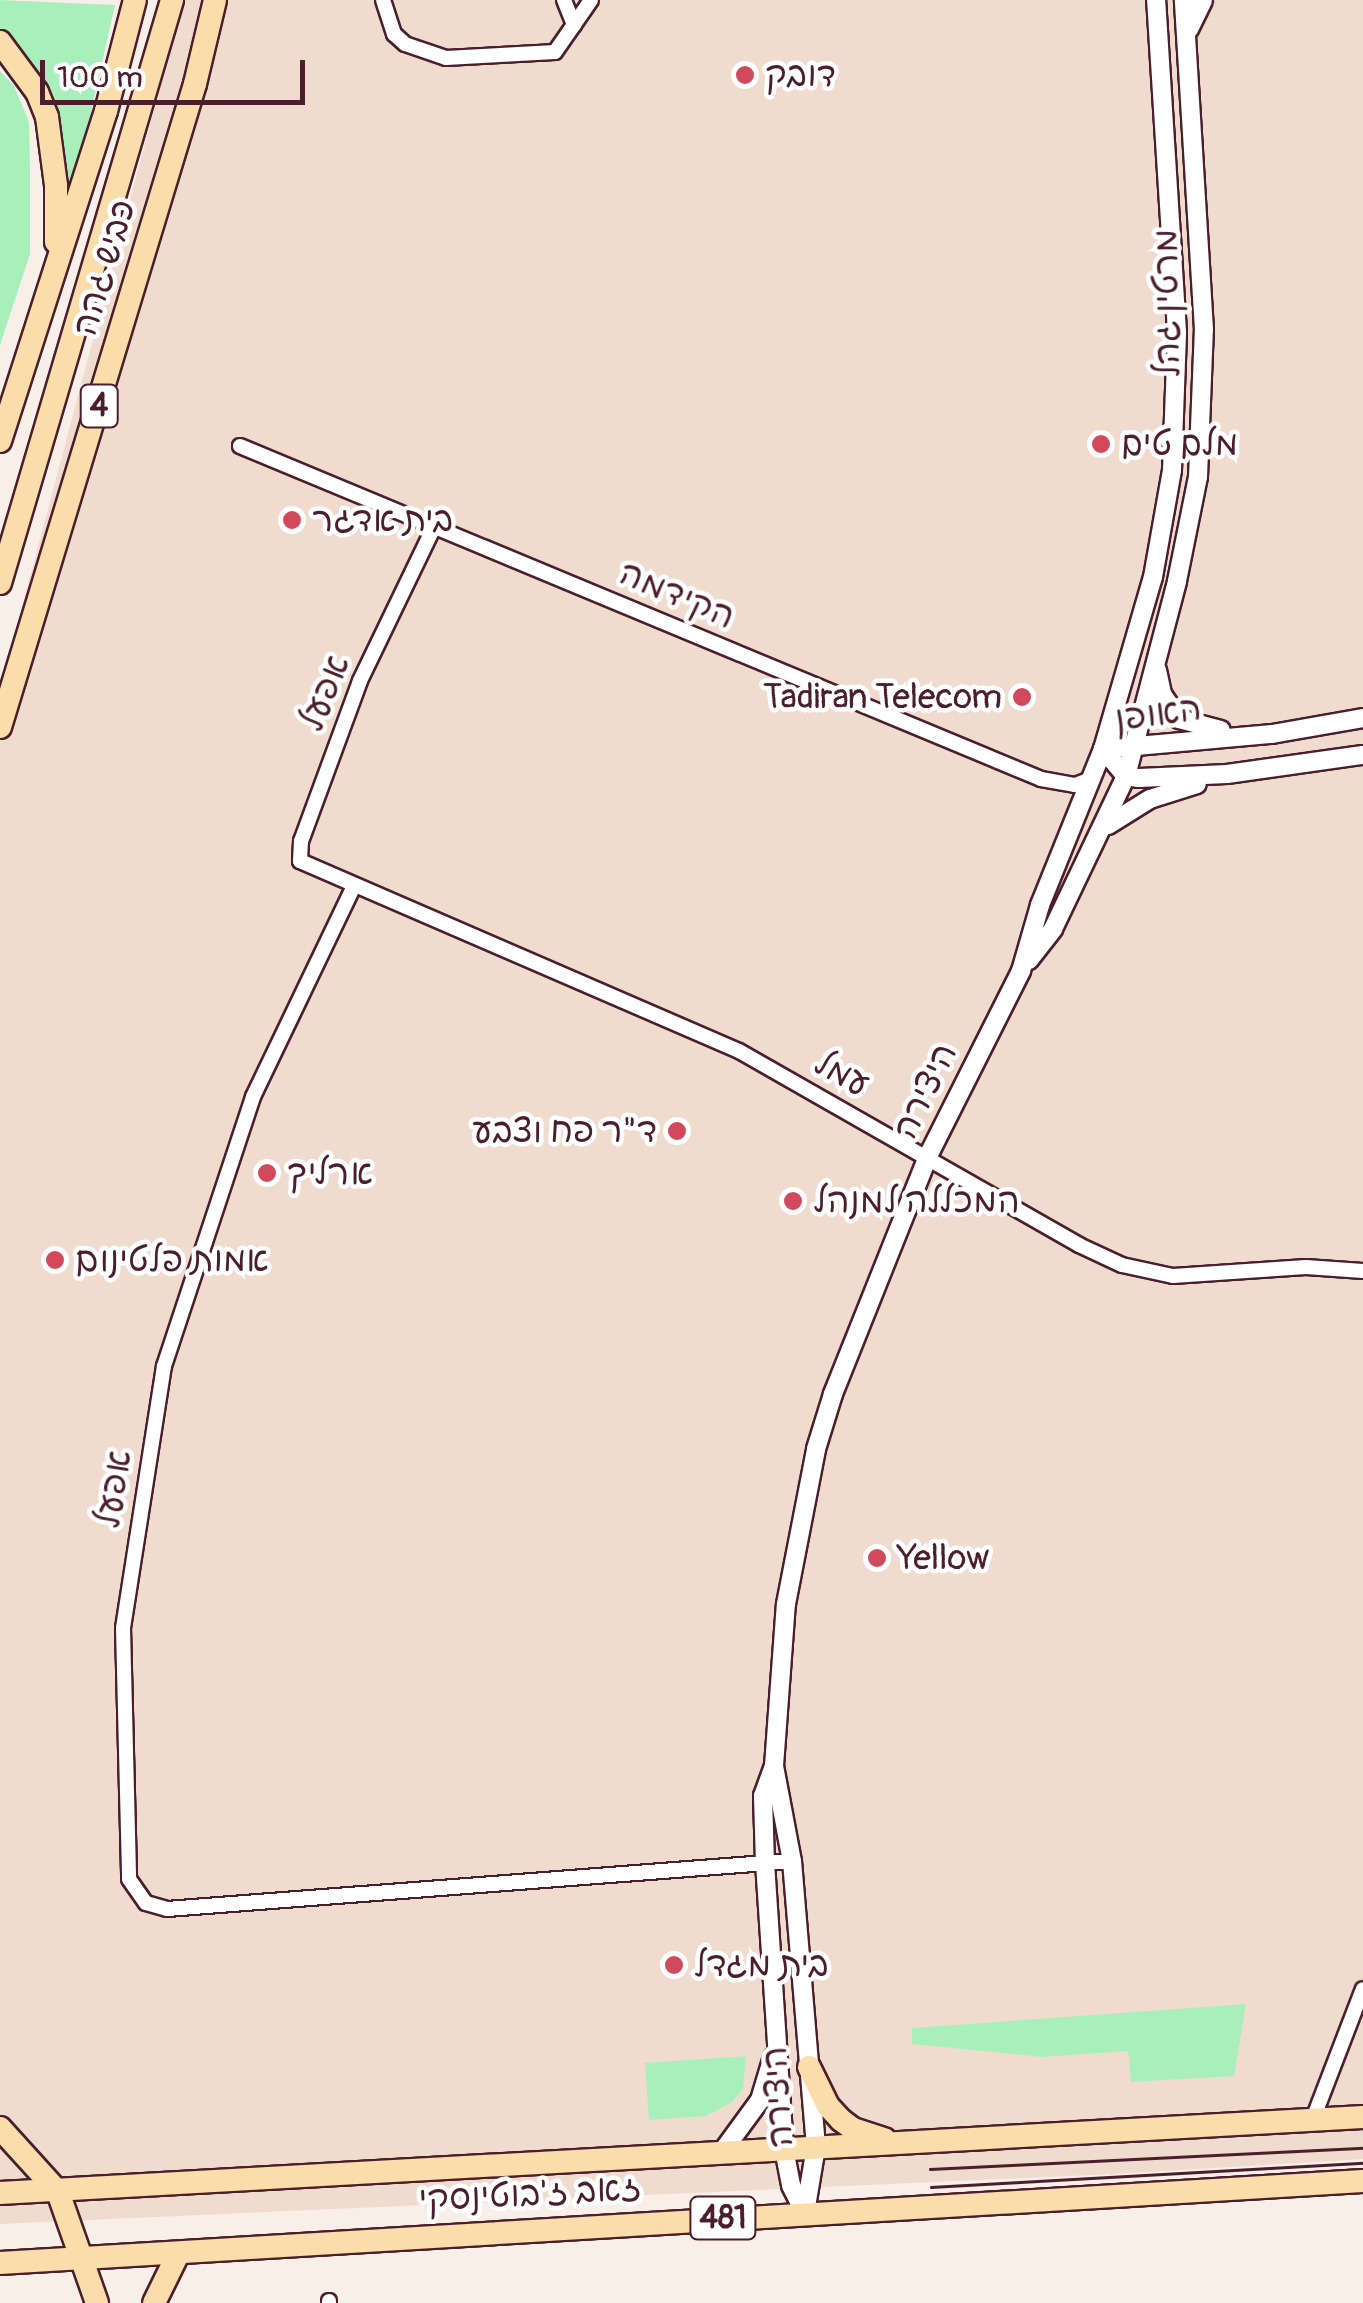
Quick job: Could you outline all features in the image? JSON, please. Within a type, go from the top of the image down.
[{"type":"main road","points":[[0,441],[106,110],[135,0]]},
{"type":"main road","name":"כביש גהה","points":[[0,583],[172,0]]},
{"type":"main road","name":"כביש גהה","points":[[0,727],[195,84],[215,0]]},
{"type":"main road","points":[[195,84],[227,0]]},
{"type":"main road","points":[[1188,29],[1202,0]]},
{"type":"main road","points":[[0,42],[37,92],[47,117],[58,219],[54,271]]},
{"type":"main road","points":[[808,2067],[828,2106],[853,2129],[884,2139],[923,2143]]},
{"type":"main road","name":"זאב ז'בוטינסקי","points":[[0,2194],[1363,2116]]},
{"type":"main road","points":[[0,2128],[58,2192],[97,2303]]},
{"type":"main road","name":"זאב ז'בוטינסקי","points":[[0,2263],[1363,2181]]},
{"type":"main road","points":[[154,2303],[178,2254]]},
{"type":"street","points":[[382,0],[394,34],[406,44],[446,58],[539,56],[555,52],[591,0]]},
{"type":"street","points":[[564,0],[574,25]]},
{"type":"street","name":"מרטין גהל","points":[[1104,749],[1153,577],[1172,470],[1177,332],[1156,0]]},
{"type":"street","name":"מרטין גהל","points":[[1126,776],[1198,477],[1204,330],[1184,0]]},
{"type":"street","name":"הקידמה","points":[[240,446],[1041,779],[1075,785],[1093,778]]},
{"type":"street","name":"אפעל","points":[[434,527],[360,681],[300,841],[300,861],[353,888],[253,1097],[164,1366],[122,1628],[130,1879],[146,1902],[167,1909],[792,1861]]},
{"type":"street","points":[[1156,660],[1162,694],[1179,719],[1209,728],[1272,734]]},
{"type":"street","name":"האופן","points":[[1104,749],[1272,734],[1363,718]]},
{"type":"street","name":"האופן","points":[[1104,749],[1126,776],[1227,774],[1363,755]]},
{"type":"street","name":"היצירה","points":[[1022,970],[1040,905],[1104,749]]},
{"type":"street","points":[[1101,832],[1124,811],[1150,799],[1227,774]]},
{"type":"street","name":"היצירה","points":[[805,2213],[816,2147],[792,1861],[774,1766],[786,1604],[816,1449],[846,1358],[928,1156],[1022,970],[1053,930],[1126,776]]},
{"type":"street","name":"עמל","points":[[353,888],[410,907],[739,1051],[1079,1245],[1146,1273],[1172,1276],[1335,1266],[1363,1271]]},
{"type":"street","name":"היצירה","points":[[774,1766],[763,1796],[784,2149],[791,2185],[805,2213]]},
{"type":"street","points":[[1313,2119],[1363,1990]]},
{"type":"street","points":[[722,2152],[760,2100],[778,2042]]},
{"type":"shaded area","points":[[183,0],[1363,0],[1363,2159],[1115,2174],[0,2224],[0,690]]},
{"type":"green space","points":[[0,0],[115,5],[75,183],[62,176],[51,100],[39,73],[0,30]]},
{"type":"green space","points":[[0,71],[14,86],[29,122],[30,254],[0,345]]},
{"type":"green space","points":[[1246,2004],[1234,2076],[1131,2082],[1128,2051],[1042,2057],[912,2044],[912,2028]]},
{"type":"green space","points":[[746,2056],[743,2089],[732,2102],[706,2116],[649,2120],[645,2063]]},
{"type":"tram line","points":[[930,2169],[1363,2148]]},
{"type":"tram line","points":[[931,2187],[1363,2163]]},
{"type":"place","name":"דובק","points":[[745,75]]},
{"type":"place","name":"מלם טים","points":[[1101,444]]},
{"type":"place","name":"בית אדגר","points":[[292,520]]},
{"type":"place","name":"Tadiran Telecom","points":[[1022,697]]},
{"type":"place","name":"ד\"ר פח וצבע","points":[[677,1131]]},
{"type":"place","name":"ארליך","points":[[267,1173]]},
{"type":"place","name":"המכללה למנהל","points":[[793,1201]]},
{"type":"place","name":"אמות פלטינום","points":[[55,1260]]},
{"type":"place","name":"Yellow","points":[[877,1558]]},
{"type":"place","name":"בית מגדל","points":[[674,1965]]}]
